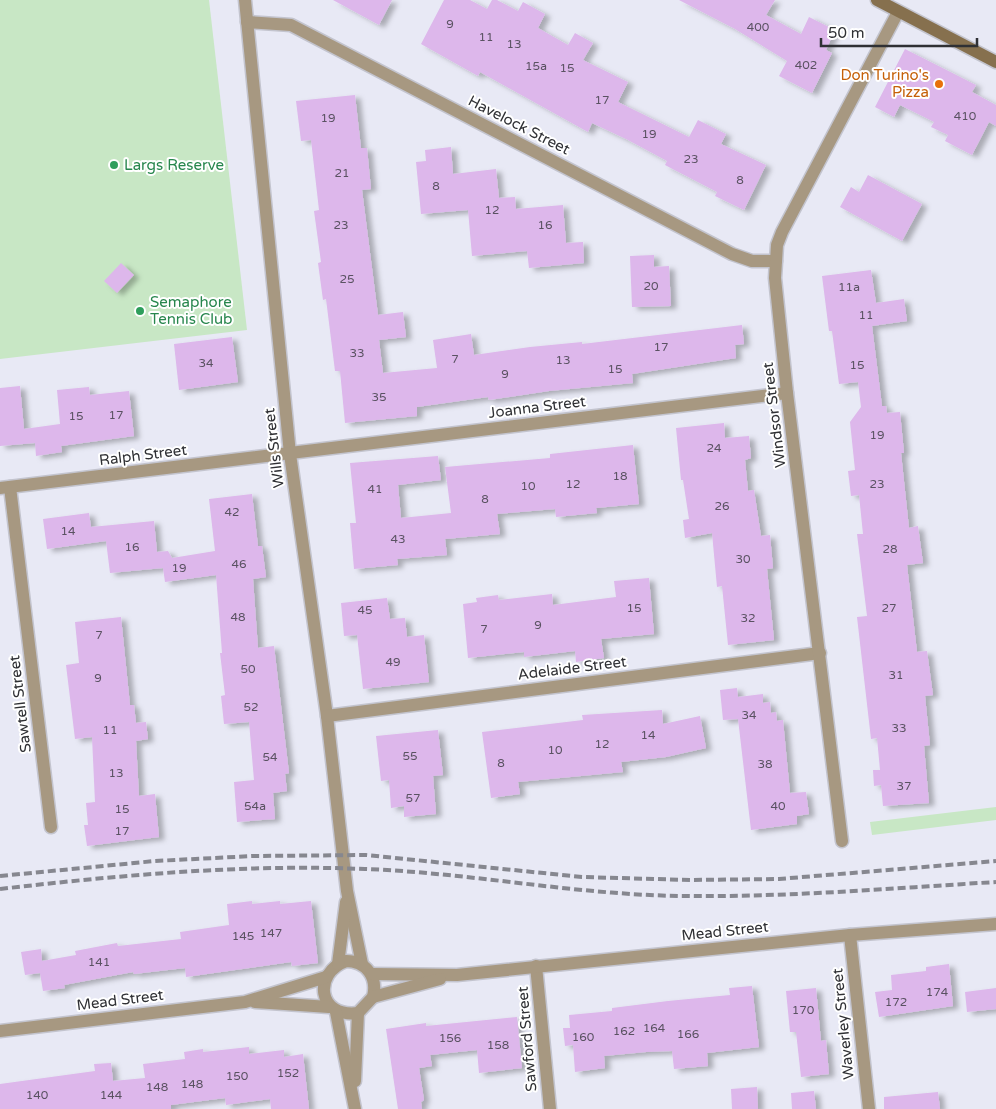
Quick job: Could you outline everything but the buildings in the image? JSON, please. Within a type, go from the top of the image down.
[{"type":"main road","points":[[877,0],[996,62]]},
{"type":"street","name":"Wills Street","points":[[244,0],[290,454],[327,716],[347,891],[362,964]]},
{"type":"street","name":"Windsor Street","points":[[842,841],[787,393],[776,261],[782,232],[898,12]]},
{"type":"street","name":"Havelock Street","points":[[247,22],[291,25],[732,254],[752,261],[776,261]]},
{"type":"street","name":"Joanna Street","points":[[290,454],[787,393]]},
{"type":"street","name":"Ralph Street","points":[[5,487],[290,454]]},
{"type":"street","name":"Sawtell Street","points":[[5,487],[51,827]]},
{"type":"street","name":"Adelaide Street","points":[[327,716],[820,653]]},
{"type":"street","name":"Wills Street","points":[[338,964],[347,891]]},
{"type":"street","name":"Mead Street","points":[[372,974],[457,975],[850,935],[996,924]]},
{"type":"street","name":"Waverley Street","points":[[850,935],[869,1109]]},
{"type":"street","points":[[332,1009],[349,1014],[358,1013],[373,997],[375,990],[372,974],[362,964],[346,961],[338,964],[326,978],[324,991],[332,1009],[354,1105]]},
{"type":"street","name":"Sawford Street","points":[[536,966],[550,1109]]},
{"type":"street","name":"Mead Street","points":[[373,997],[457,975]]},
{"type":"street","name":"Mead Street","points":[[0,1031],[245,1002],[326,978]]},
{"type":"street","name":"Mead Street","points":[[245,1002],[332,1009]]},
{"type":"street","points":[[354,1105],[358,1013]]},
{"type":"green space","name":"Largs Reserve","points":[[0,0],[209,0],[247,330],[0,359]]},
{"type":"green space","points":[[996,807],[996,820],[872,835],[870,822]]},
{"type":"railway","points":[[0,876],[155,861],[253,856],[366,855],[582,877],[690,880],[779,879],[996,861]]},
{"type":"railway","points":[[0,889],[136,875],[274,868],[406,871],[568,889],[690,896],[805,894],[996,882]]},
{"type":"place","name":"Don Turino's Pizza","points":[[939,84]]},
{"type":"place","name":"Largs Reserve","points":[[114,165]]},
{"type":"place","name":"Semaphore Tennis Club","points":[[140,311]]}]
